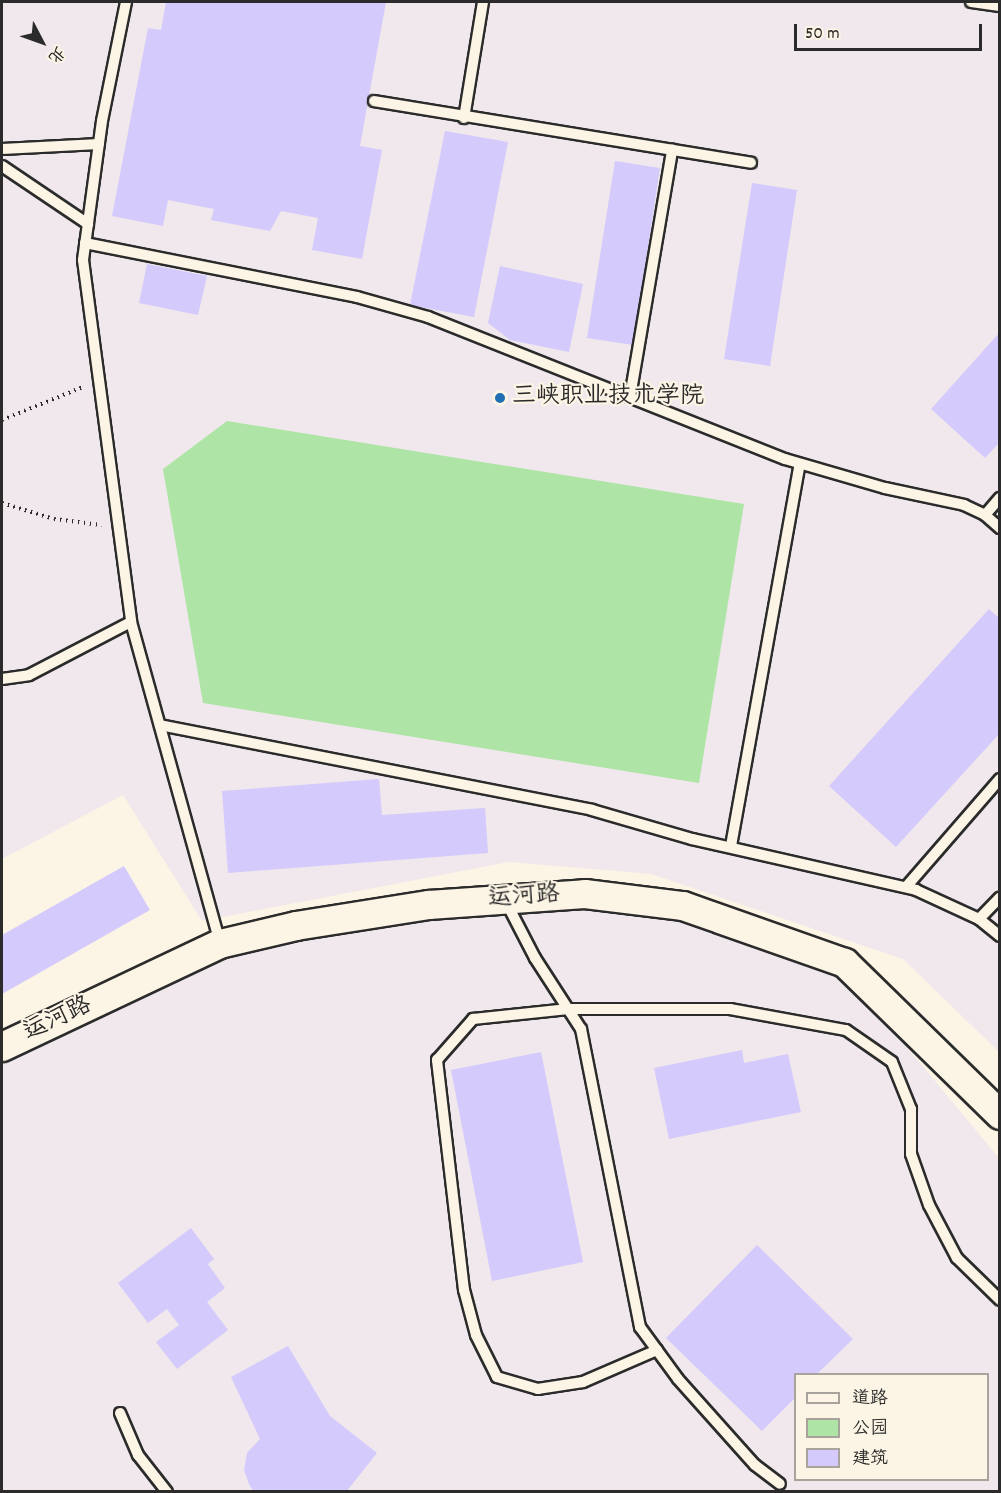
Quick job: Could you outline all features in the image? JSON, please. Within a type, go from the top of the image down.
[{"type":"street","name":"运河路","points":[[2,1047],[220,944],[307,924],[429,905],[585,894],[683,906],[845,963],[999,1114]]},
{"type":"lane","points":[[126,2],[99,144],[83,260],[131,622],[220,944]]},
{"type":"lane","points":[[464,118],[483,2]]},
{"type":"lane","points":[[971,2],[999,6]]},
{"type":"lane","points":[[374,101],[464,118],[751,163]]},
{"type":"lane","points":[[2,149],[99,144]]},
{"type":"lane","points":[[630,397],[672,150]]},
{"type":"lane","points":[[2,166],[88,224]]},
{"type":"lane","points":[[85,243],[357,297],[428,317],[800,464],[964,505],[985,515],[999,528]]},
{"type":"lane","points":[[731,846],[800,464]]},
{"type":"lane","points":[[985,515],[999,498]]},
{"type":"lane","points":[[2,679],[29,675],[131,622]]},
{"type":"lane","points":[[160,725],[592,810],[731,846],[906,887],[980,919],[999,936]]},
{"type":"lane","points":[[906,887],[999,779]]},
{"type":"lane","points":[[980,919],[999,897]]},
{"type":"lane","points":[[504,900],[581,1029],[640,1327],[755,1465],[780,1484]]},
{"type":"lane","points":[[657,1350],[583,1382],[538,1389],[497,1377],[473,1324],[464,1290],[437,1060],[472,1019],[568,1009],[730,1009],[846,1030],[892,1062],[911,1109],[911,1154],[929,1205],[957,1258],[999,1300]]},
{"type":"lane","points":[[120,1413],[138,1455],[167,1491]]},
{"type":"path","points":[[2,420],[98,380]]},
{"type":"path","points":[[2,502],[54,519],[118,526]]},
{"type":"shaded area","name":"三峡职业技术学院","points":[[2,2],[999,2],[999,1052],[903,959],[651,874],[509,862],[202,921],[123,795],[2,859]]},
{"type":"shaded area","points":[[524,905],[681,912],[842,969],[999,1158],[999,1491],[2,1491],[2,1054],[224,950]]},
{"type":"green space","points":[[227,421],[744,504],[699,783],[203,703],[163,469]]},
{"type":"building","points":[[166,2],[386,2],[360,146],[382,150],[362,259],[312,250],[318,218],[281,211],[270,231],[211,220],[214,209],[168,200],[163,226],[112,216],[148,28],[161,30]]},
{"type":"building","points":[[445,131],[508,142],[474,317],[410,305]]},
{"type":"building","points":[[615,161],[660,168],[633,345],[587,338]]},
{"type":"building","points":[[752,183],[797,190],[770,366],[724,359]]},
{"type":"building","points":[[147,264],[207,276],[198,315],[139,303]]},
{"type":"building","points":[[500,266],[583,284],[569,352],[510,340],[488,323]]},
{"type":"building","points":[[1000,332],[1000,442],[985,458],[931,409]]},
{"type":"building","points":[[989,609],[1000,619],[1000,733],[896,847],[829,786]]},
{"type":"building","points":[[379,779],[382,815],[485,808],[488,853],[228,873],[222,791]]},
{"type":"building","points":[[124,866],[150,910],[2,994],[2,935]]},
{"type":"building","points":[[742,1050],[744,1063],[788,1054],[801,1112],[669,1139],[654,1068]]},
{"type":"building","points":[[541,1052],[583,1262],[492,1281],[451,1070]]},
{"type":"building","points":[[191,1228],[214,1259],[208,1264],[225,1288],[207,1302],[228,1330],[177,1369],[156,1342],[179,1325],[167,1309],[148,1323],[118,1283]]},
{"type":"building","points":[[757,1245],[853,1339],[818,1373],[794,1373],[794,1399],[762,1431],[666,1338]]},
{"type":"building","points":[[288,1346],[330,1416],[377,1453],[346,1492],[254,1492],[249,1484],[244,1470],[247,1453],[260,1439],[231,1377]]},
{"type":"place","name":"三峡职业技术学院","points":[[500,398]]}]
